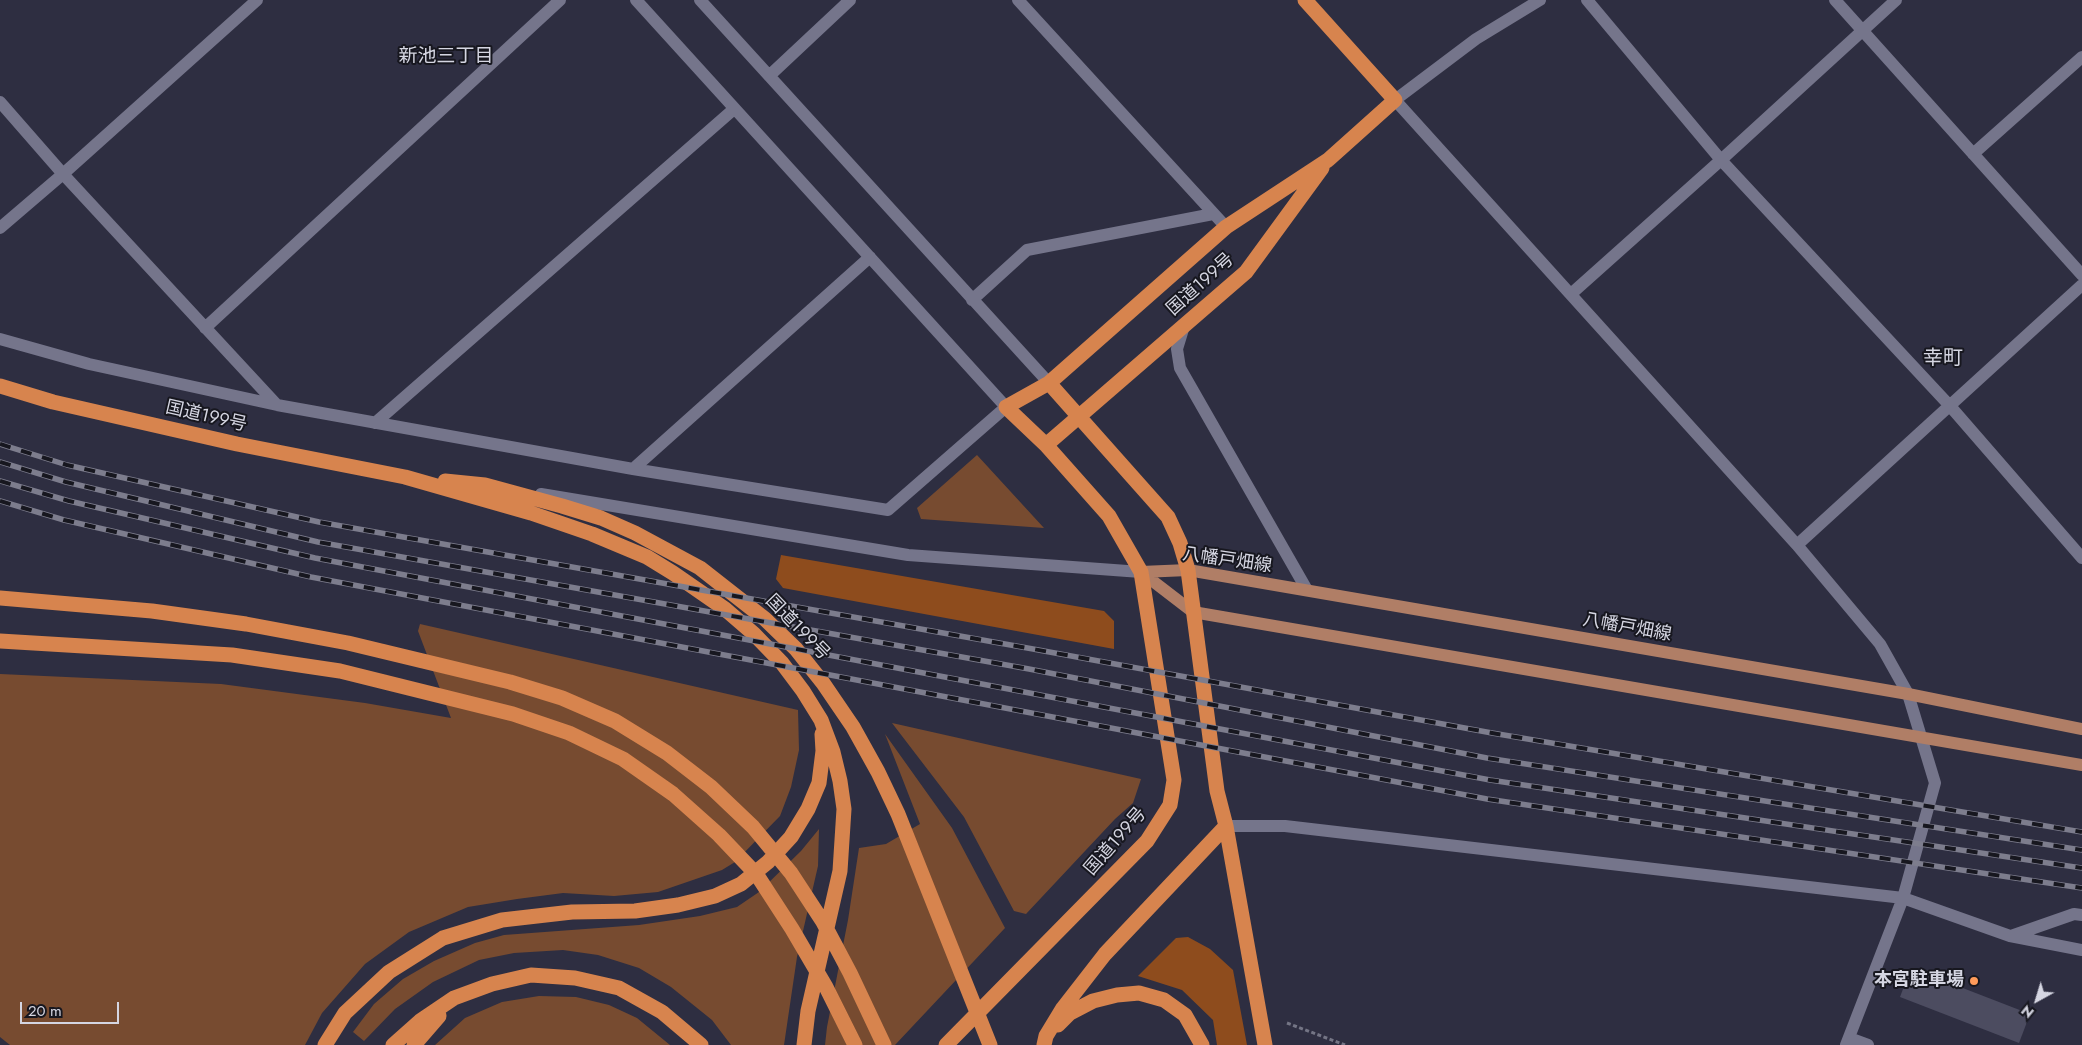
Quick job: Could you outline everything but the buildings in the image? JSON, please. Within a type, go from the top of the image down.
[{"type":"highway","points":[[1305,0],[1395,100]]},
{"type":"highway","name":"国道199号","points":[[946,1045],[1147,841],[1170,805],[1174,780],[1141,572],[1109,516],[1046,445],[1006,407],[1049,383],[1226,227],[1328,160],[1395,100]]},
{"type":"highway","name":"国道199号","points":[[1046,445],[1077,416],[1246,272],[1328,160]]},
{"type":"highway","points":[[1049,383],[1168,518],[1180,543],[1188,570],[1217,790],[1226,826],[1265,1045]]},
{"type":"highway","name":"国道199号","points":[[0,386],[54,402],[237,444],[405,477],[531,513],[592,534],[647,557],[725,609],[754,634],[782,663],[803,691],[821,720],[833,752],[840,781],[844,809],[840,871],[808,1011],[804,1045]]},
{"type":"highway","name":"国道199号","points":[[405,477],[484,485],[601,518],[665,548],[700,568],[765,619],[796,649],[823,683],[853,727],[898,814],[989,1043]]},
{"type":"highway","points":[[0,598],[152,611],[246,624],[348,643],[510,682],[562,698],[615,721],[667,753],[711,787],[753,827],[791,873],[823,922],[850,973],[884,1045]]},
{"type":"highway","points":[[0,641],[232,656],[340,671],[513,714],[569,733],[622,759],[673,794],[719,835],[757,876],[802,946],[826,988],[854,1045]]},
{"type":"highway","name":"国道199号","points":[[326,1045],[345,1014],[389,972],[443,938],[502,920],[572,912],[635,910],[678,905],[715,896],[740,884],[768,862],[791,837],[808,809],[818,783],[823,751],[821,720]]},
{"type":"highway","points":[[1045,1040],[1063,1008],[1104,954],[1226,826]]},
{"type":"highway","points":[[393,1045],[420,1021],[454,998],[492,984],[531,975],[575,978],[619,988],[662,1012],[700,1045]]},
{"type":"highway","points":[[1045,1040],[1070,1013],[1093,1001],[1117,994],[1139,993],[1164,1000],[1185,1015],[1202,1045]]},
{"type":"highway","points":[[414,1045],[454,998]]},
{"type":"main road","name":"八幡戸畑線","points":[[1141,572],[1188,570],[1908,694],[2082,729]]},
{"type":"main road","points":[[1141,572],[1193,612],[2082,765]]},
{"type":"street","points":[[0,228],[64,174],[257,0]]},
{"type":"street","points":[[205,328],[560,0]]},
{"type":"street","points":[[0,339],[89,364],[277,406],[633,469],[888,510],[1006,407],[636,0]]},
{"type":"street","points":[[700,0],[1049,383]]},
{"type":"street","points":[[769,76],[850,0]]},
{"type":"street","points":[[1018,0],[1226,227]]},
{"type":"street","points":[[1540,0],[1476,39],[1395,100],[1797,545],[1880,644],[1908,694],[1934,783],[1903,898],[1848,1041],[1868,1045]]},
{"type":"street","points":[[1587,0],[1721,160],[1950,406],[2082,558]]},
{"type":"street","points":[[1835,0],[2082,276]]},
{"type":"street","points":[[1571,294],[1896,0]]},
{"type":"street","points":[[1973,154],[2082,57]]},
{"type":"street","points":[[0,102],[277,406]]},
{"type":"street","points":[[375,423],[734,109]]},
{"type":"street","points":[[972,300],[1027,250],[1213,214]]},
{"type":"street","points":[[633,469],[870,257]]},
{"type":"street","points":[[1797,545],[2082,285]]},
{"type":"street","points":[[1184,326],[1177,349],[1180,368],[1307,590]]},
{"type":"street","points":[[484,485],[908,555],[1141,572]]},
{"type":"street","points":[[1226,826],[1285,826],[1903,898],[2010,936],[2082,950]]},
{"type":"street","points":[[2010,936],[2074,914],[2082,915]]},
{"type":"path","points":[[1259,1012],[1345,1045]]},
{"type":"shaded area","points":[[977,455],[1044,528],[921,519],[917,508]]},
{"type":"shaded area","points":[[781,555],[1104,611],[1114,621],[1114,649],[783,588],[776,579]]},
{"type":"shaded area","points":[[420,624],[798,710],[799,750],[791,787],[780,816],[735,862],[722,870],[658,892],[614,896],[563,893],[517,899],[468,907],[409,932],[365,964],[322,1013],[305,1045],[10,1045],[0,1037],[0,674],[221,684],[365,703],[451,718],[418,631]]},
{"type":"shaded area","points":[[892,723],[1141,779],[1133,803],[1115,819],[1026,914],[1014,911],[964,817]]},
{"type":"shaded area","points":[[885,734],[952,828],[1005,928],[895,1045],[825,1045],[859,848],[886,844],[920,824]]},
{"type":"shaded area","points":[[819,829],[818,866],[797,957],[784,1045],[731,1045],[712,1020],[671,987],[639,968],[598,955],[563,950],[514,953],[479,960],[433,982],[395,1009],[364,1041],[353,1032],[374,1004],[403,979],[434,961],[475,943],[504,935],[639,925],[700,916],[737,907],[759,892],[801,851]]},
{"type":"shaded area","points":[[1188,937],[1210,949],[1233,970],[1247,1045],[1217,1045],[1213,1020],[1182,990],[1138,976],[1176,938]]},
{"type":"shaded area","points":[[539,996],[576,997],[609,1005],[637,1018],[670,1045],[435,1045],[465,1018],[502,1002]]},
{"type":"railway","points":[[0,444],[67,465],[319,522],[1492,733],[2082,832]]},
{"type":"railway","points":[[0,462],[66,482],[318,542],[1029,669],[1487,758],[2082,850]]},
{"type":"railway","points":[[0,481],[69,501],[315,558],[1490,780],[2082,868]]},
{"type":"railway","points":[[0,501],[64,520],[311,577],[1487,799],[2082,888]]},
{"type":"place","name":"本宮駐車場","points":[[1974,981]]},
{"type":"district","name":"新池三丁目","points":[[446,57]]},
{"type":"district","name":"幸町","points":[[1943,359]]}]
